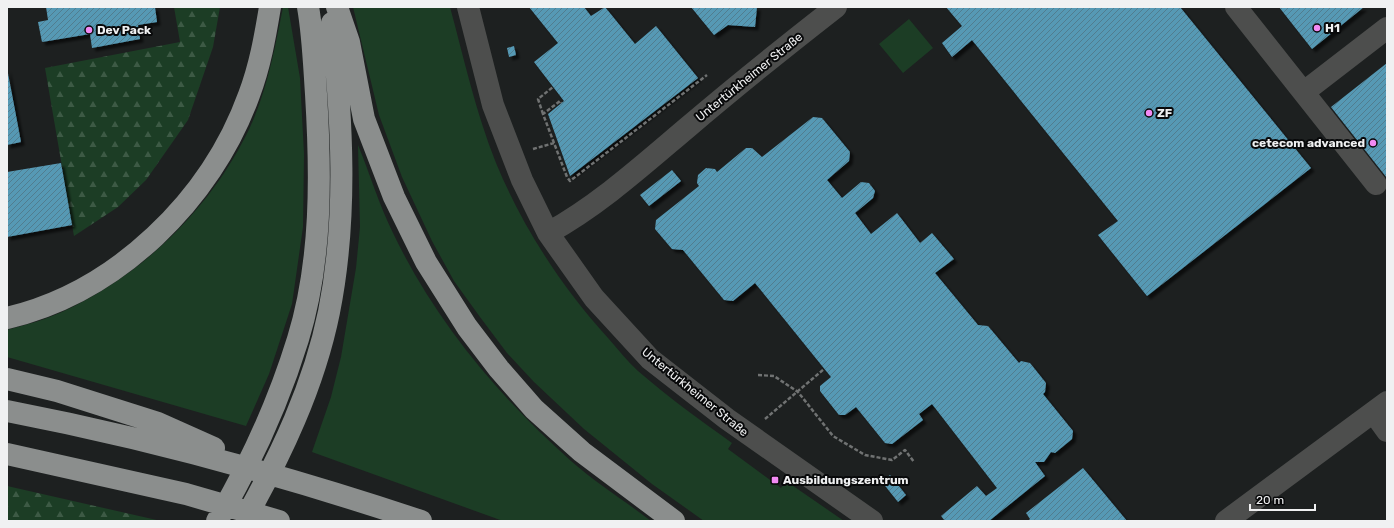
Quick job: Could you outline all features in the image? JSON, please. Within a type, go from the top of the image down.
[{"type":"highway","points":[[7,318],[56,302],[84,288],[129,258],[151,240],[178,213],[208,174],[232,134],[246,102],[263,53],[270,7]]},
{"type":"highway","points":[[217,521],[239,483],[271,409],[298,339],[306,309],[318,220],[320,152],[308,7]]},
{"type":"highway","points":[[244,521],[295,422],[320,348],[329,312],[337,260],[341,148],[337,73],[330,7]]},
{"type":"highway","points":[[337,7],[349,42],[364,119],[394,197],[426,262],[467,327],[499,369],[534,409],[582,452],[674,521]]},
{"type":"highway","points":[[7,379],[57,391],[158,423],[278,476]]},
{"type":"highway","points":[[7,411],[57,421],[278,476],[421,521]]},
{"type":"highway","points":[[7,454],[47,461],[186,494],[279,521]]},
{"type":"highway","points":[[7,458],[47,461]]},
{"type":"street","name":"Untertürkheimer Straße","points":[[468,7],[493,105],[522,180],[548,233],[594,298],[650,359],[733,424],[872,521]]},
{"type":"street","name":"Untertürkheimer Straße","points":[[548,233],[571,220],[605,195],[724,96],[836,7]]},
{"type":"street","points":[[1236,7],[1376,184]]},
{"type":"street","points":[[1304,92],[1387,28]]},
{"type":"street","points":[[1226,521],[1380,408],[1387,431]]},
{"type":"path","points":[[553,87],[538,99],[567,177],[570,181],[708,76]]},
{"type":"path","points":[[543,114],[560,100],[561,103]]},
{"type":"path","points":[[535,148],[554,143]]},
{"type":"path","points":[[760,423],[824,369]]},
{"type":"path","points":[[758,375],[774,376],[798,392],[833,436],[865,455],[892,460],[905,450],[914,462]]},
{"type":"green space","points":[[174,7],[220,7],[213,47],[188,120],[146,180],[118,207],[74,236],[45,68],[180,42]]},
{"type":"green space","points":[[283,7],[288,7],[300,78],[304,154],[303,227],[292,304],[269,374],[246,426],[7,357],[7,330],[62,312],[90,298],[116,282],[142,263],[166,242],[188,220],[208,195],[226,170],[242,143],[257,111],[268,77]]},
{"type":"green space","points":[[353,7],[450,7],[476,105],[496,163],[518,210],[531,233],[544,255],[574,298],[634,367],[672,399],[732,443],[728,449],[781,488],[786,481],[844,521],[704,521],[652,484],[584,429],[534,382],[507,353],[480,317],[454,281],[432,241],[402,177],[379,115]]},
{"type":"green space","points":[[909,19],[933,48],[903,73],[879,44]]},
{"type":"green space","points":[[358,145],[388,222],[410,265],[428,297],[471,356],[519,411],[571,461],[590,477],[651,521],[503,521],[312,452],[331,397],[341,357],[356,268],[360,227]]},
{"type":"green space","points":[[7,486],[161,521],[7,521]]},
{"type":"building","name":"Dev Pack","points":[[46,7],[155,7],[157,22],[138,25],[140,39],[92,48],[90,34],[42,42],[38,22],[48,20]]},
{"type":"building","points":[[529,7],[584,7],[591,16],[605,7],[635,44],[656,26],[698,78],[570,176],[548,114],[564,101],[534,62],[558,43]]},
{"type":"building","points":[[691,7],[757,7],[755,27],[728,25],[714,35]]},
{"type":"building","name":"ZF","points":[[946,7],[1180,7],[1311,168],[1147,296],[1098,235],[1118,221],[972,40],[952,57],[942,43],[962,26]]},
{"type":"building","name":"H1","points":[[1279,7],[1364,7],[1312,49]]},
{"type":"building","points":[[514,46],[516,55],[509,57],[507,48]]},
{"type":"building","name":"cetecom advanced","points":[[1387,63],[1387,178],[1331,107]]},
{"type":"building","points":[[7,68],[21,142],[7,145]]},
{"type":"building","points":[[813,117],[822,118],[850,152],[849,161],[827,180],[842,198],[861,182],[869,183],[875,191],[873,198],[855,213],[871,234],[897,213],[920,243],[932,233],[954,259],[935,273],[978,325],[988,326],[1019,363],[1021,361],[1030,363],[1046,383],[1045,392],[1043,394],[1073,431],[1072,439],[1055,453],[1051,452],[1044,462],[1035,462],[1045,476],[989,521],[945,521],[941,516],[977,486],[986,496],[997,488],[932,404],[919,414],[923,420],[892,444],[885,443],[856,407],[845,415],[839,415],[820,391],[820,386],[831,377],[755,283],[733,301],[724,300],[683,250],[672,249],[655,229],[656,220],[699,186],[697,183],[698,175],[706,168],[715,169],[717,172],[746,148],[752,148],[762,157]]},
{"type":"building","points":[[61,163],[72,225],[7,237],[7,172]]},
{"type":"building","points":[[672,170],[681,181],[649,206],[640,195]]},
{"type":"building","points":[[1083,468],[1127,521],[1028,521],[1030,519],[1026,513]]},
{"type":"building","points":[[890,475],[906,495],[898,502],[882,482]]},
{"type":"place","name":"H1","points":[[1317,28]]},
{"type":"place","name":"Dev Pack","points":[[89,30]]},
{"type":"place","name":"ZF","points":[[1149,113]]},
{"type":"place","name":"cetecom advanced","points":[[1373,143]]},
{"type":"place","name":"Ausbildungszentrum","points":[[775,480]]}]
